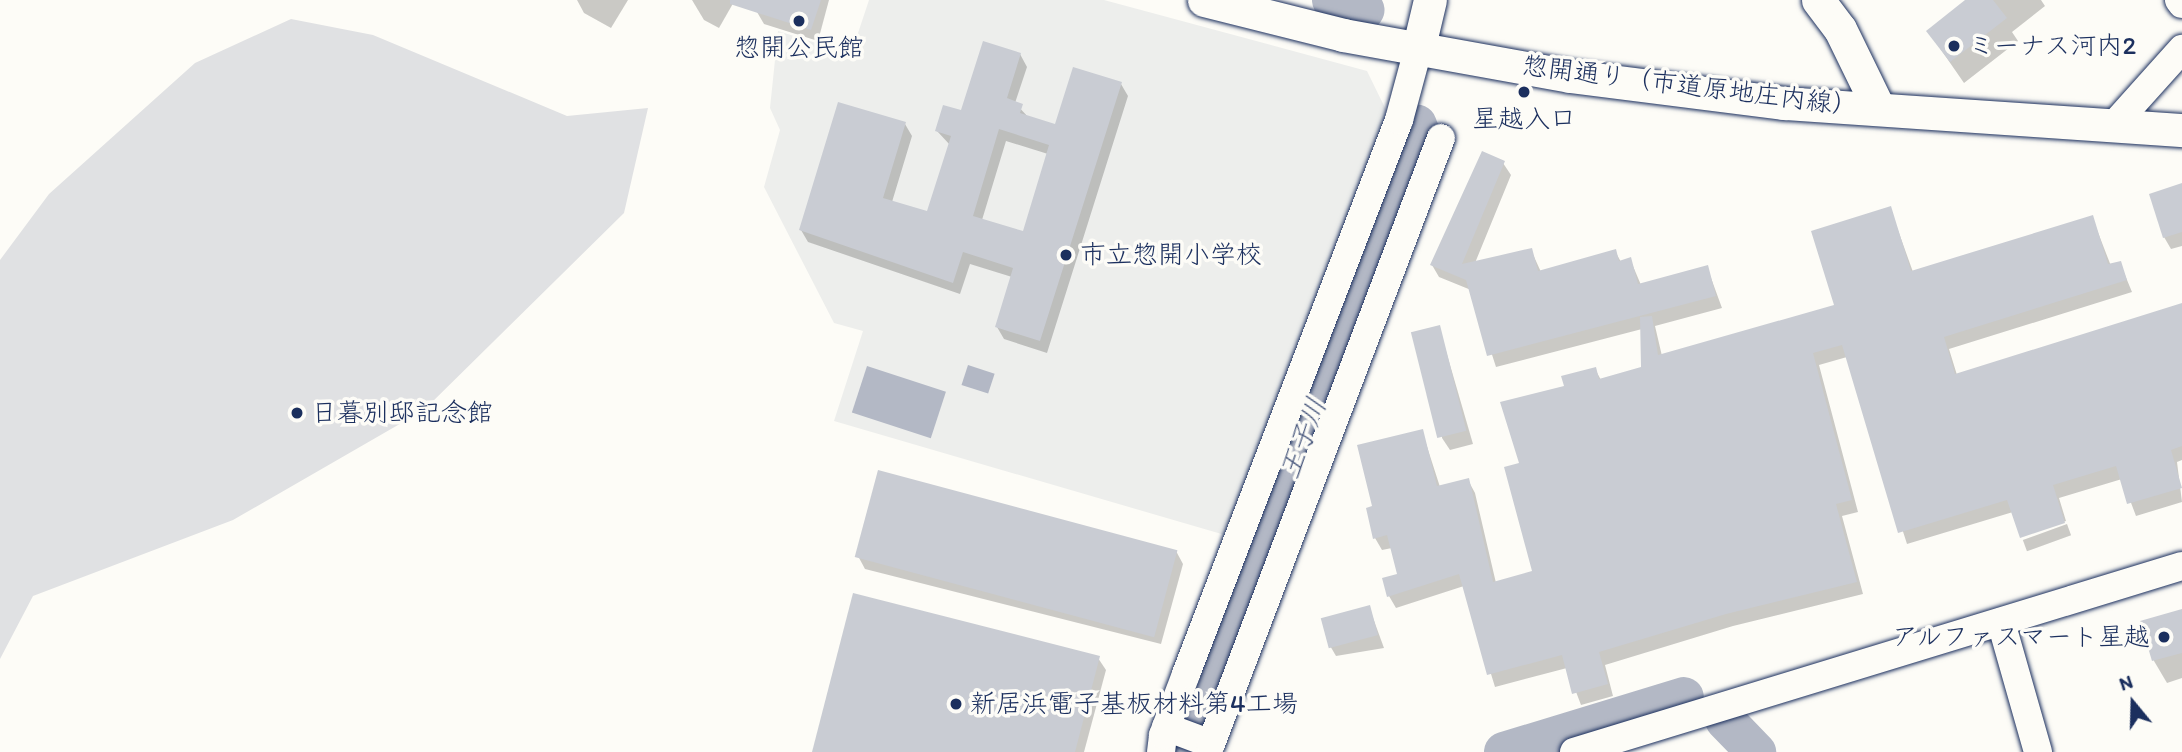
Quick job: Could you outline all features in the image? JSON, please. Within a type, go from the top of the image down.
[{"type":"street","name":"惣開通り（市道原地庄内線）","points":[[1204,0],[1343,35],[1419,46],[1570,76],[1784,103],[2182,130]]},
{"type":"street","points":[[1430,0],[1399,120],[1165,736],[1211,744],[1441,138]]},
{"type":"street","points":[[1818,0],[1840,29],[1879,109]]},
{"type":"street","points":[[2179,0],[2182,4]]},
{"type":"street","points":[[2112,127],[2182,49]]},
{"type":"street","points":[[1574,752],[2182,566]]},
{"type":"street","points":[[2001,622],[2038,752]]},
{"type":"shaded area","name":"市立惣開小学校","points":[[869,0],[1104,0],[1367,71],[1388,114],[1225,535],[834,421],[863,331],[834,323],[764,187],[780,130],[770,108],[778,31],[851,54]]},
{"type":"shaded area","points":[[291,19],[373,35],[567,116],[648,108],[624,213],[424,410],[233,520],[33,596],[0,659],[0,260],[49,194],[195,63]]},
{"type":"shaded area","points":[[968,365],[995,374],[988,394],[962,385]]},
{"type":"shaded area","points":[[867,366],[946,392],[931,438],[852,413]]},
{"type":"building","name":"惣開公民館","points":[[730,0],[821,0],[811,30],[730,4]]},
{"type":"building","name":"ミーナス河内2","points":[[1965,0],[1993,0],[2007,18],[1950,62],[1926,31]]},
{"type":"building","points":[[983,41],[1021,53],[1007,98],[1023,104],[1020,113],[1055,124],[1073,67],[1122,82],[1040,341],[995,327],[1013,268],[963,252],[953,283],[799,230],[838,102],[906,122],[883,198],[927,211],[951,136],[935,131],[943,105],[961,110]],"holes":[[[999,129],[1049,145],[1023,231],[973,216]]]},
{"type":"building","points":[[1482,151],[1505,161],[1462,264],[1532,248],[1538,271],[1616,249],[1619,261],[1631,257],[1638,284],[1708,265],[1716,296],[1487,356],[1466,280],[1430,265]]},
{"type":"building","points":[[2182,183],[2182,232],[2163,238],[2149,194]]},
{"type":"building","points":[[1891,206],[1911,271],[2093,215],[2108,264],[2121,261],[2127,280],[1944,337],[1955,374],[2182,303],[2182,446],[2171,450],[2182,488],[2127,504],[2116,466],[2053,485],[2065,523],[2020,538],[2007,500],[1898,533],[1842,345],[1813,353],[1852,500],[1836,504],[1857,582],[1726,614],[1599,652],[1608,684],[1572,694],[1562,655],[1487,675],[1459,574],[1387,597],[1382,578],[1397,574],[1387,535],[1373,539],[1366,508],[1372,506],[1357,445],[1423,429],[1437,486],[1469,478],[1493,582],[1532,571],[1504,467],[1519,463],[1500,402],[1564,386],[1561,376],[1596,367],[1599,379],[1641,367],[1640,317],[1652,316],[1658,355],[1834,305],[1811,231]]},
{"type":"building","points":[[1440,325],[1466,431],[1437,438],[1411,332]]},
{"type":"building","name":"新居浜電子基板材料第4工場","points":[[878,470],[1177,550],[1154,637],[855,557]]},
{"type":"building","name":"新居浜電子基板材料第4工場","points":[[853,593],[1100,656],[1075,752],[812,752]]},
{"type":"building","points":[[1370,605],[1378,635],[1329,648],[1321,618]]},
{"type":"building","name":"アルファスマート星越","points":[[2182,609],[2182,653],[2152,661],[2140,621]]},
{"type":"waterway","name":"王子川","points":[[1332,0],[1365,10]]},
{"type":"waterway","name":"王子川","points":[[1180,752],[1420,133],[1417,125]]},
{"type":"waterway","points":[[1504,752],[1684,697]]},
{"type":"waterway","points":[[1725,720],[1756,752]]},
{"type":"place","name":"惣開公民館","points":[[799,21]]},
{"type":"place","name":"ミーナス河内2","points":[[1954,46]]},
{"type":"place","name":"星越入口","points":[[1524,92]]},
{"type":"place","name":"市立惣開小学校","points":[[1066,255]]},
{"type":"place","name":"日暮別邸記念館","points":[[297,413]]},
{"type":"place","name":"アルファスマート星越","points":[[2164,637]]},
{"type":"place","name":"新居浜電子基板材料第4工場","points":[[956,704]]}]
